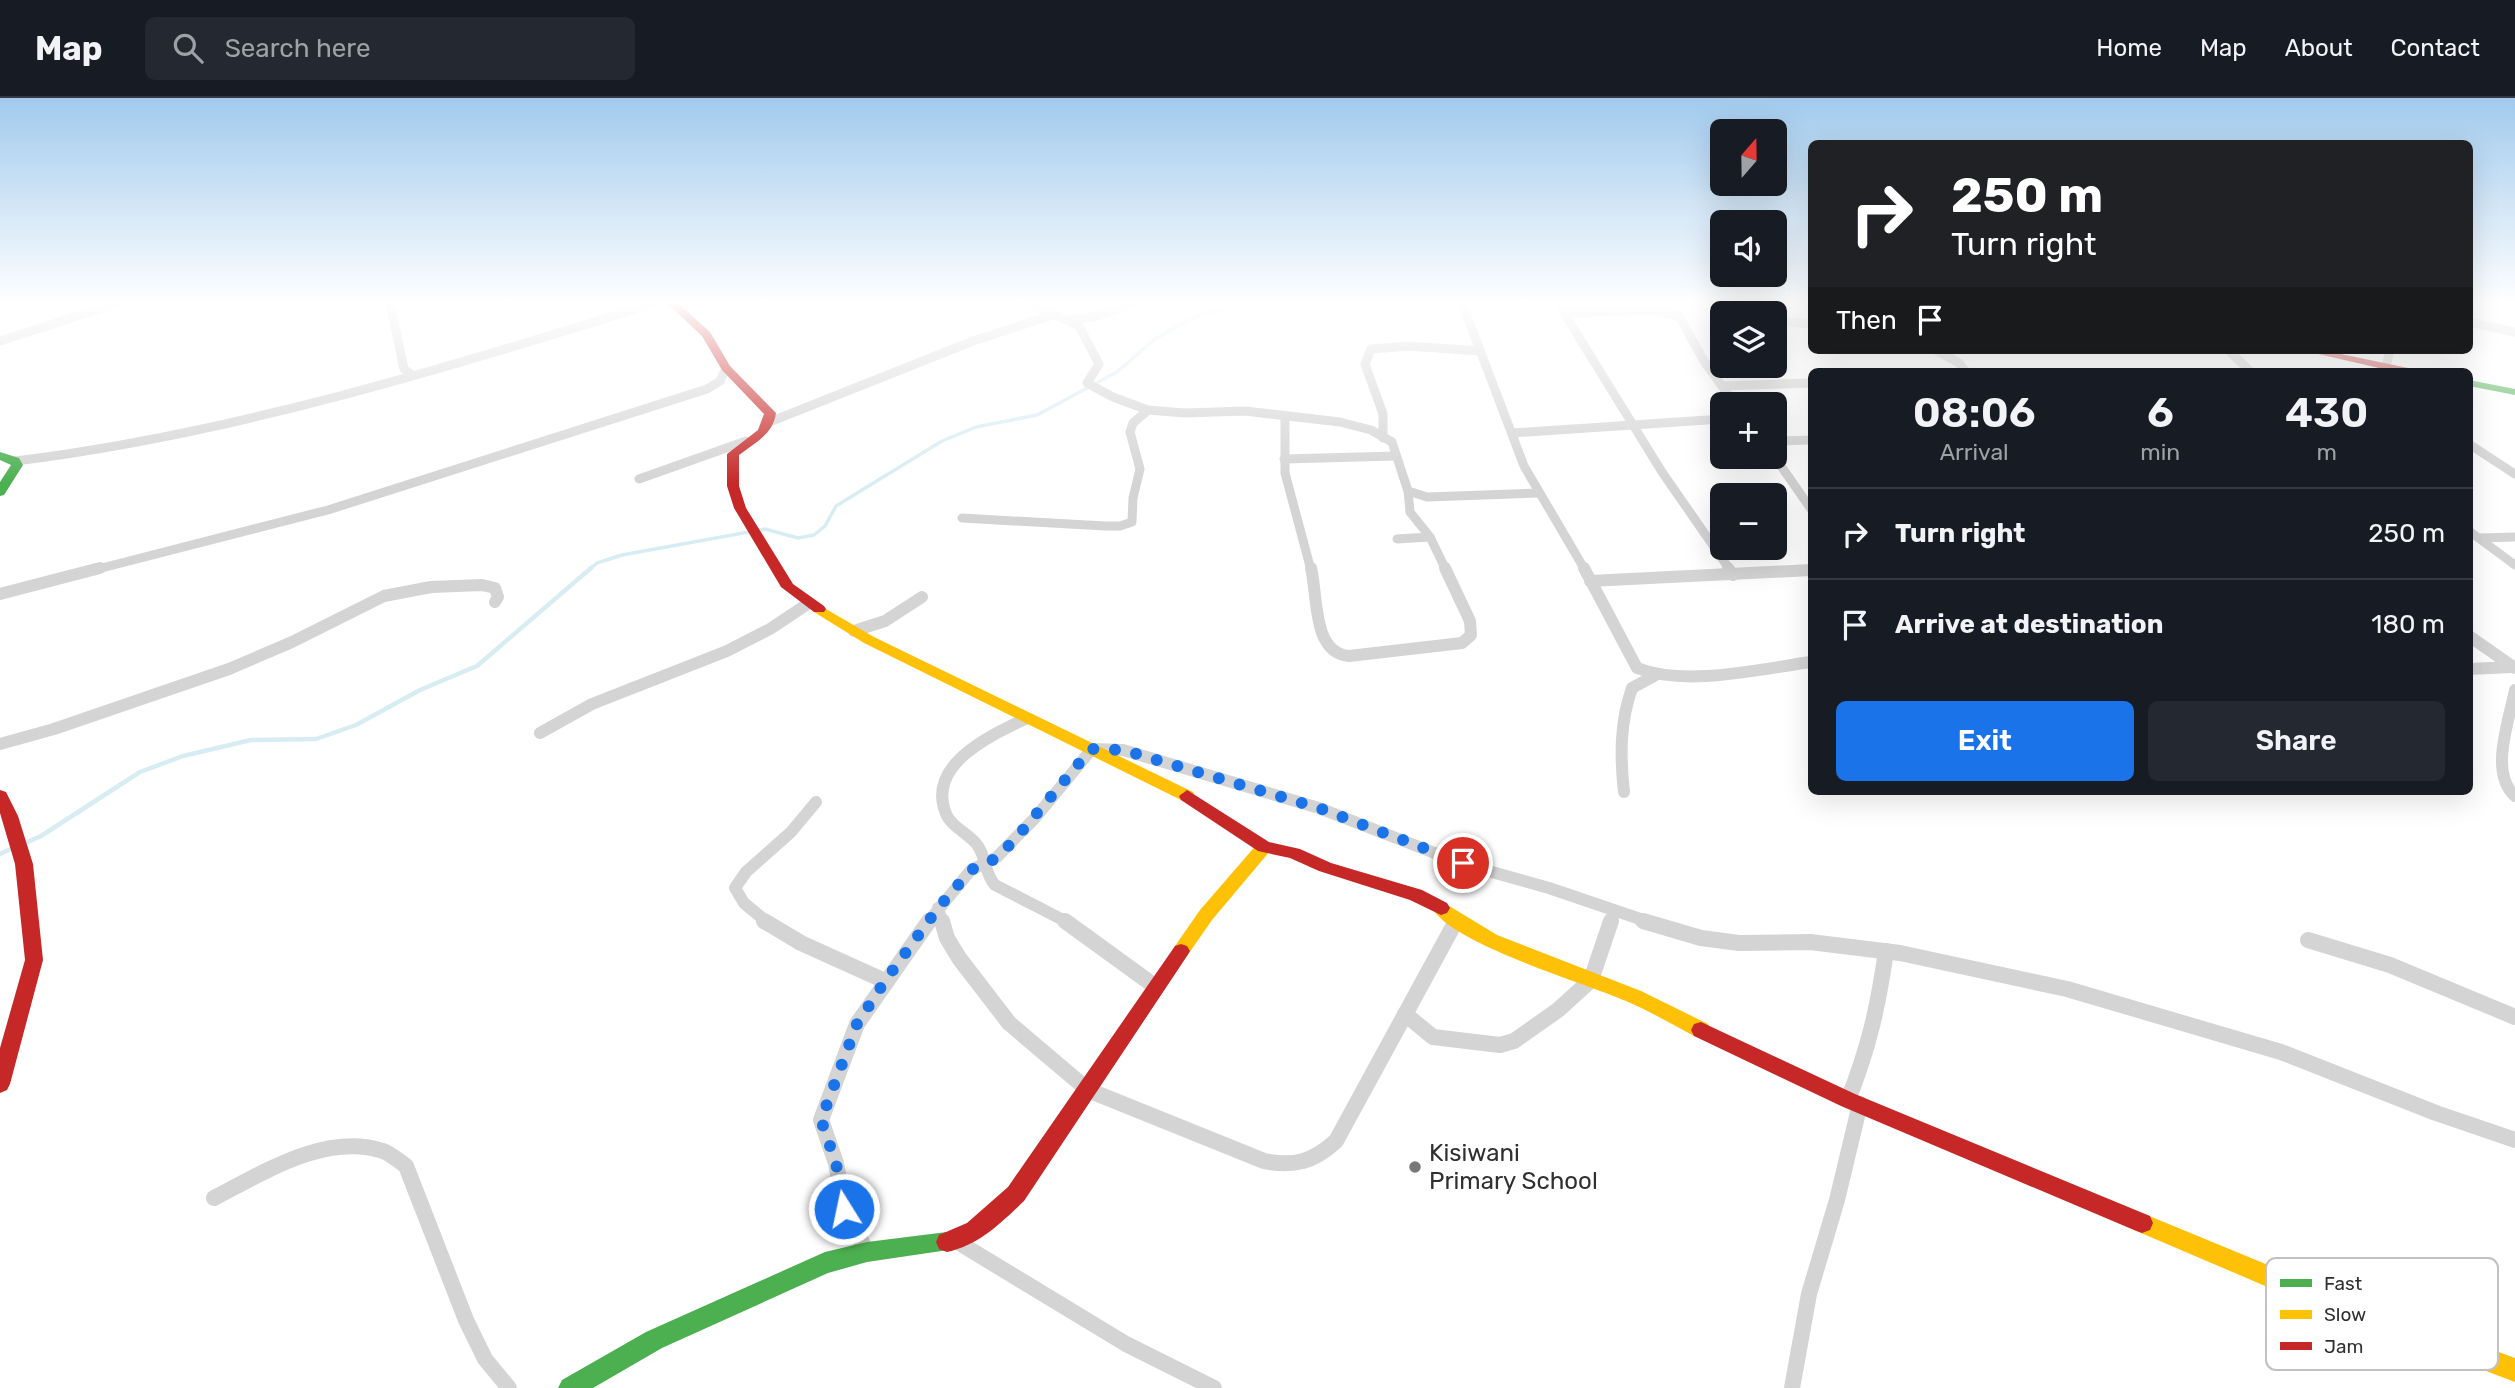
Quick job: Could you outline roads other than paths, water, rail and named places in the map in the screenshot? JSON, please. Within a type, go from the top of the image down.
[{"type":"street","points":[[403,363],[404,369],[412,375]]},
{"type":"street","points":[[8,459],[212,426],[452,363]]},
{"type":"street","points":[[723,363],[770,413],[772,421]]},
{"type":"street","points":[[639,479],[746,441],[762,434],[772,421],[917,363]]},
{"type":"street","points":[[1099,363],[1090,386],[1148,410],[1185,413],[1245,411],[1285,418],[1353,424],[1384,417]]},
{"type":"street","points":[[1365,363],[1367,375],[1384,417],[1383,438]]},
{"type":"street","points":[[1485,363],[1524,466],[1538,493],[1571,543],[1637,668],[1654,676]]},
{"type":"street","points":[[1597,363],[1662,472],[1733,575]]},
{"type":"street","points":[[1707,363],[1727,392]]},
{"type":"street","points":[[0,594],[328,510],[707,389],[720,381],[726,369]]},
{"type":"street","points":[[1723,386],[1808,383]]},
{"type":"street","points":[[2473,384],[2515,392]]},
{"type":"street","points":[[962,519],[1105,526],[1120,526],[1132,522],[1133,498],[1140,469],[1130,432],[1133,423],[1148,410]]},
{"type":"street","points":[[1285,418],[1284,459],[1291,499],[1316,589],[1321,630],[1327,646],[1338,655],[1462,643],[1468,639],[1470,621],[1430,537],[1410,512],[1408,491],[1392,442],[1353,424]]},
{"type":"street","points":[[1512,433],[1710,420]]},
{"type":"street","points":[[1787,441],[1808,440]]},
{"type":"street","points":[[746,441],[733,454],[732,460],[733,486],[747,521],[788,586],[809,603],[854,631],[1025,719],[1179,791],[1264,847],[1294,853],[1325,867],[1416,895],[1491,940],[1634,996],[1744,1052],[1854,1102],[2266,1275]]},
{"type":"street","points":[[2473,446],[2514,472]]},
{"type":"street","points":[[1284,459],[1395,456]]},
{"type":"street","points":[[0,492],[17,465],[8,459]]},
{"type":"street","points":[[1783,469],[1808,505]]},
{"type":"street","points":[[1408,491],[1427,497],[1538,493]]},
{"type":"street","points":[[1410,512],[1427,497]]},
{"type":"street","points":[[2473,534],[2515,565]]},
{"type":"street","points":[[1396,540],[1430,537]]},
{"type":"street","points":[[2480,538],[2515,537]]},
{"type":"street","points":[[1590,581],[1808,570]]},
{"type":"street","points":[[0,744],[54,729],[229,669],[391,594],[430,587],[482,585],[495,588],[498,597],[495,602]]},
{"type":"street","points":[[854,631],[886,621],[922,597]]},
{"type":"street","points":[[540,733],[592,704],[727,651],[770,629],[809,603]]},
{"type":"street","points":[[2473,638],[2513,668]]},
{"type":"street","points":[[1624,792],[1620,733],[1632,688],[1654,676],[1720,673],[1808,662]]},
{"type":"street","points":[[2473,669],[2513,668]]},
{"type":"street","points":[[2515,690],[2500,769],[2502,779],[2515,796]]},
{"type":"street","points":[[1025,719],[1003,729],[952,765],[945,775],[941,790],[942,801],[950,820],[977,843],[993,884],[1000,890],[1036,903],[1061,918],[1105,953],[1156,987]]},
{"type":"street","points":[[867,1252],[844,1209],[836,1163],[821,1120],[857,1024],[938,908],[971,870],[997,858],[1035,818],[1091,749]]},
{"type":"street","points":[[1091,749],[1123,750],[1319,808],[1463,863],[1702,938],[1739,943],[1810,942],[1886,951],[2067,989],[2281,1052],[2436,1113],[2515,1140]]},
{"type":"street","points":[[0,796],[24,864],[34,960],[5,1053],[0,1084]]},
{"type":"street","points":[[816,802],[791,832],[746,872],[735,888],[748,906],[792,938],[885,981]]},
{"type":"street","points":[[570,1388],[654,1340],[825,1263],[867,1252],[956,1241],[994,1215],[1016,1194],[1088,1090],[1120,1037],[1206,915],[1264,847]]},
{"type":"street","points":[[938,908],[947,938],[959,958],[1009,1023],[1088,1090],[1264,1161],[1297,1166],[1321,1156],[1336,1141],[1456,920]]},
{"type":"street","points":[[1405,1014],[1433,1037],[1500,1045],[1514,1041],[1558,1010],[1591,980],[1614,912]]},
{"type":"street","points":[[2308,940],[2390,965],[2515,1017]]},
{"type":"street","points":[[1793,1388],[1810,1294],[1837,1200],[1854,1102],[1877,1015],[1886,951]]},
{"type":"street","points":[[214,1198],[292,1159],[330,1148],[378,1148],[395,1155],[406,1166],[466,1320],[485,1359],[509,1388]]},
{"type":"street","points":[[956,1241],[1126,1344],[1214,1388]]},
{"type":"street","points":[[2498,1364],[2515,1370]]},
{"type":"waterway","points":[[589,570],[597,563],[622,555],[765,529],[798,538],[814,535],[825,526],[836,506],[942,441],[976,427],[1037,415],[1117,372],[1127,363]]},
{"type":"waterway","points":[[23,844],[41,836],[140,772],[183,756],[251,740],[316,739],[356,725],[420,690],[477,666],[591,568]]},
{"type":"waterway","points":[[0,854],[15,847]]},
{"type":"place","name":"Kisiwani Primary School","points":[[1415,1167]]}]
